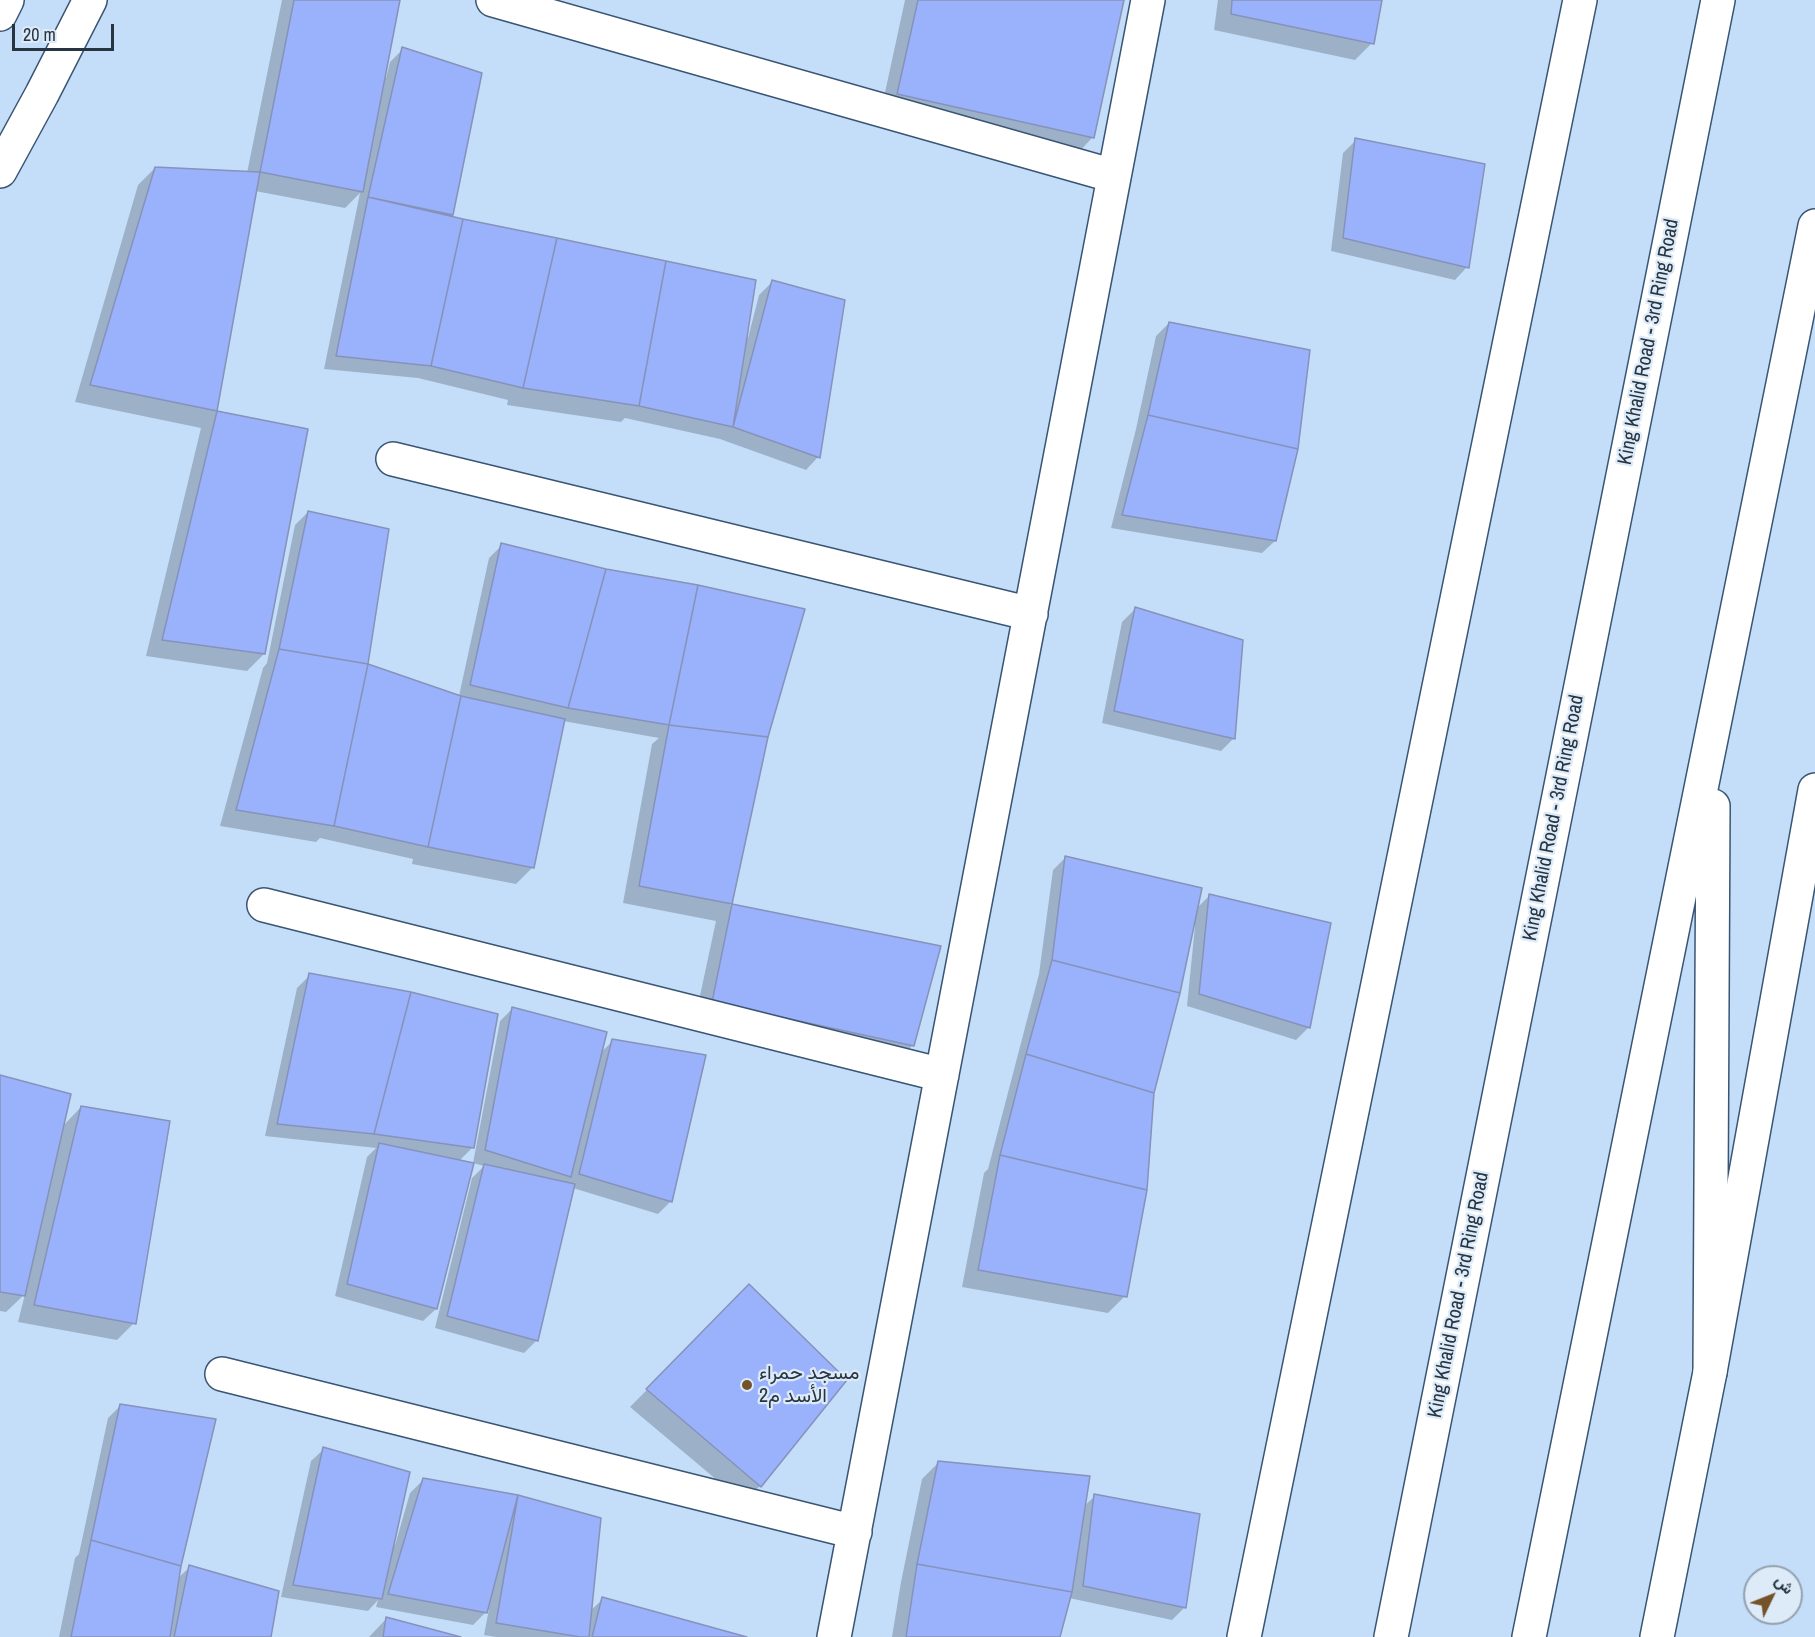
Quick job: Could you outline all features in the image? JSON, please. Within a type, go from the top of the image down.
[{"type":"main road","points":[[0,14],[7,0]]},
{"type":"main road","points":[[0,171],[90,0]]},
{"type":"main road","points":[[493,0],[1114,176]]},
{"type":"main road","points":[[834,1637],[1148,0]]},
{"type":"main road","points":[[1244,1637],[1580,0]]},
{"type":"main road","name":"King Khalid Road - 3rd Ring Road","points":[[1391,1637],[1718,0]]},
{"type":"main road","points":[[1529,1637],[1815,226]]},
{"type":"main road","points":[[393,459],[1030,614]]},
{"type":"main road","points":[[1710,1371],[1713,731]]},
{"type":"main road","points":[[1657,1637],[1710,1371],[1815,790]]},
{"type":"main road","points":[[264,905],[942,1075]]},
{"type":"main road","points":[[222,1374],[855,1532]]},
{"type":"building","points":[[294,0],[400,0],[363,192],[260,172]]},
{"type":"building","points":[[918,0],[1124,0],[1094,138],[897,94]]},
{"type":"building","points":[[1232,0],[1382,0],[1374,44],[1231,14]]},
{"type":"building","points":[[402,47],[482,73],[453,215],[368,197]]},
{"type":"building","points":[[1355,138],[1485,164],[1469,268],[1343,238]]},
{"type":"building","points":[[155,167],[260,172],[217,411],[90,385]]},
{"type":"building","points":[[368,197],[463,219],[431,366],[336,356]]},
{"type":"building","points":[[463,219],[557,238],[523,388],[431,366]]},
{"type":"building","points":[[557,238],[666,261],[639,406],[523,388]]},
{"type":"building","points":[[666,261],[756,280],[733,427],[639,406]]},
{"type":"building","points":[[772,280],[845,300],[820,458],[733,427]]},
{"type":"building","points":[[1169,322],[1310,350],[1298,449],[1148,415]]},
{"type":"building","points":[[217,411],[308,429],[265,654],[162,640]]},
{"type":"building","points":[[1148,415],[1298,449],[1276,541],[1122,515]]},
{"type":"building","points":[[308,511],[389,529],[368,664],[279,649]]},
{"type":"building","points":[[501,543],[606,569],[568,708],[470,685]]},
{"type":"building","points":[[606,569],[698,585],[669,725],[568,708]]},
{"type":"building","points":[[698,585],[805,609],[768,737],[669,725]]},
{"type":"building","points":[[1135,607],[1243,640],[1235,739],[1114,711]]},
{"type":"building","points":[[279,649],[368,664],[334,826],[236,810]]},
{"type":"building","points":[[368,664],[461,696],[428,847],[334,826]]},
{"type":"building","points":[[461,696],[565,719],[534,868],[428,847]]},
{"type":"building","points":[[669,725],[768,737],[732,904],[639,886]]},
{"type":"building","points":[[1065,856],[1202,888],[1180,993],[1052,960]]},
{"type":"building","points":[[1209,894],[1331,923],[1310,1028],[1199,994]]},
{"type":"building","points":[[732,904],[941,946],[914,1046],[712,1002]]},
{"type":"building","points":[[1052,960],[1180,993],[1154,1093],[1026,1054]]},
{"type":"building","points":[[309,973],[411,992],[374,1134],[277,1124]]},
{"type":"building","points":[[411,992],[498,1014],[474,1148],[374,1134]]},
{"type":"building","points":[[512,1007],[607,1032],[571,1177],[485,1150]]},
{"type":"building","points":[[612,1039],[706,1055],[672,1202],[579,1174]]},
{"type":"building","points":[[1026,1054],[1154,1093],[1147,1190],[1000,1155]]},
{"type":"building","points":[[0,1075],[71,1094],[25,1296],[0,1292]]},
{"type":"building","points":[[81,1106],[170,1121],[136,1324],[34,1305]]},
{"type":"building","points":[[379,1143],[474,1163],[437,1309],[347,1284]]},
{"type":"building","points":[[1000,1155],[1147,1190],[1127,1297],[978,1270]]},
{"type":"building","points":[[484,1164],[575,1184],[538,1341],[447,1316]]},
{"type":"building","name":"مسجد حمراء الأسد م2","points":[[749,1284],[847,1380],[761,1487],[646,1389]]},
{"type":"building","points":[[120,1404],[216,1419],[181,1566],[91,1540]]},
{"type":"building","points":[[323,1447],[410,1472],[382,1599],[293,1585]]},
{"type":"building","points":[[938,1461],[1090,1476],[1072,1592],[917,1564]]},
{"type":"building","points":[[423,1478],[518,1495],[487,1613],[388,1594]]},
{"type":"building","points":[[1094,1494],[1200,1514],[1186,1608],[1083,1586]]},
{"type":"building","points":[[518,1495],[601,1518],[589,1637],[496,1623]]},
{"type":"building","points":[[91,1540],[181,1566],[170,1637],[71,1637]]},
{"type":"building","points":[[917,1564],[1072,1592],[1060,1637],[906,1637]]},
{"type":"building","points":[[189,1565],[279,1591],[271,1637],[174,1637]]},
{"type":"building","points":[[602,1597],[747,1637],[592,1637]]},
{"type":"building","points":[[386,1617],[461,1637],[383,1637]]},
{"type":"place","name":"مسجد حمراء الأسد م2","points":[[747,1385]]}]
